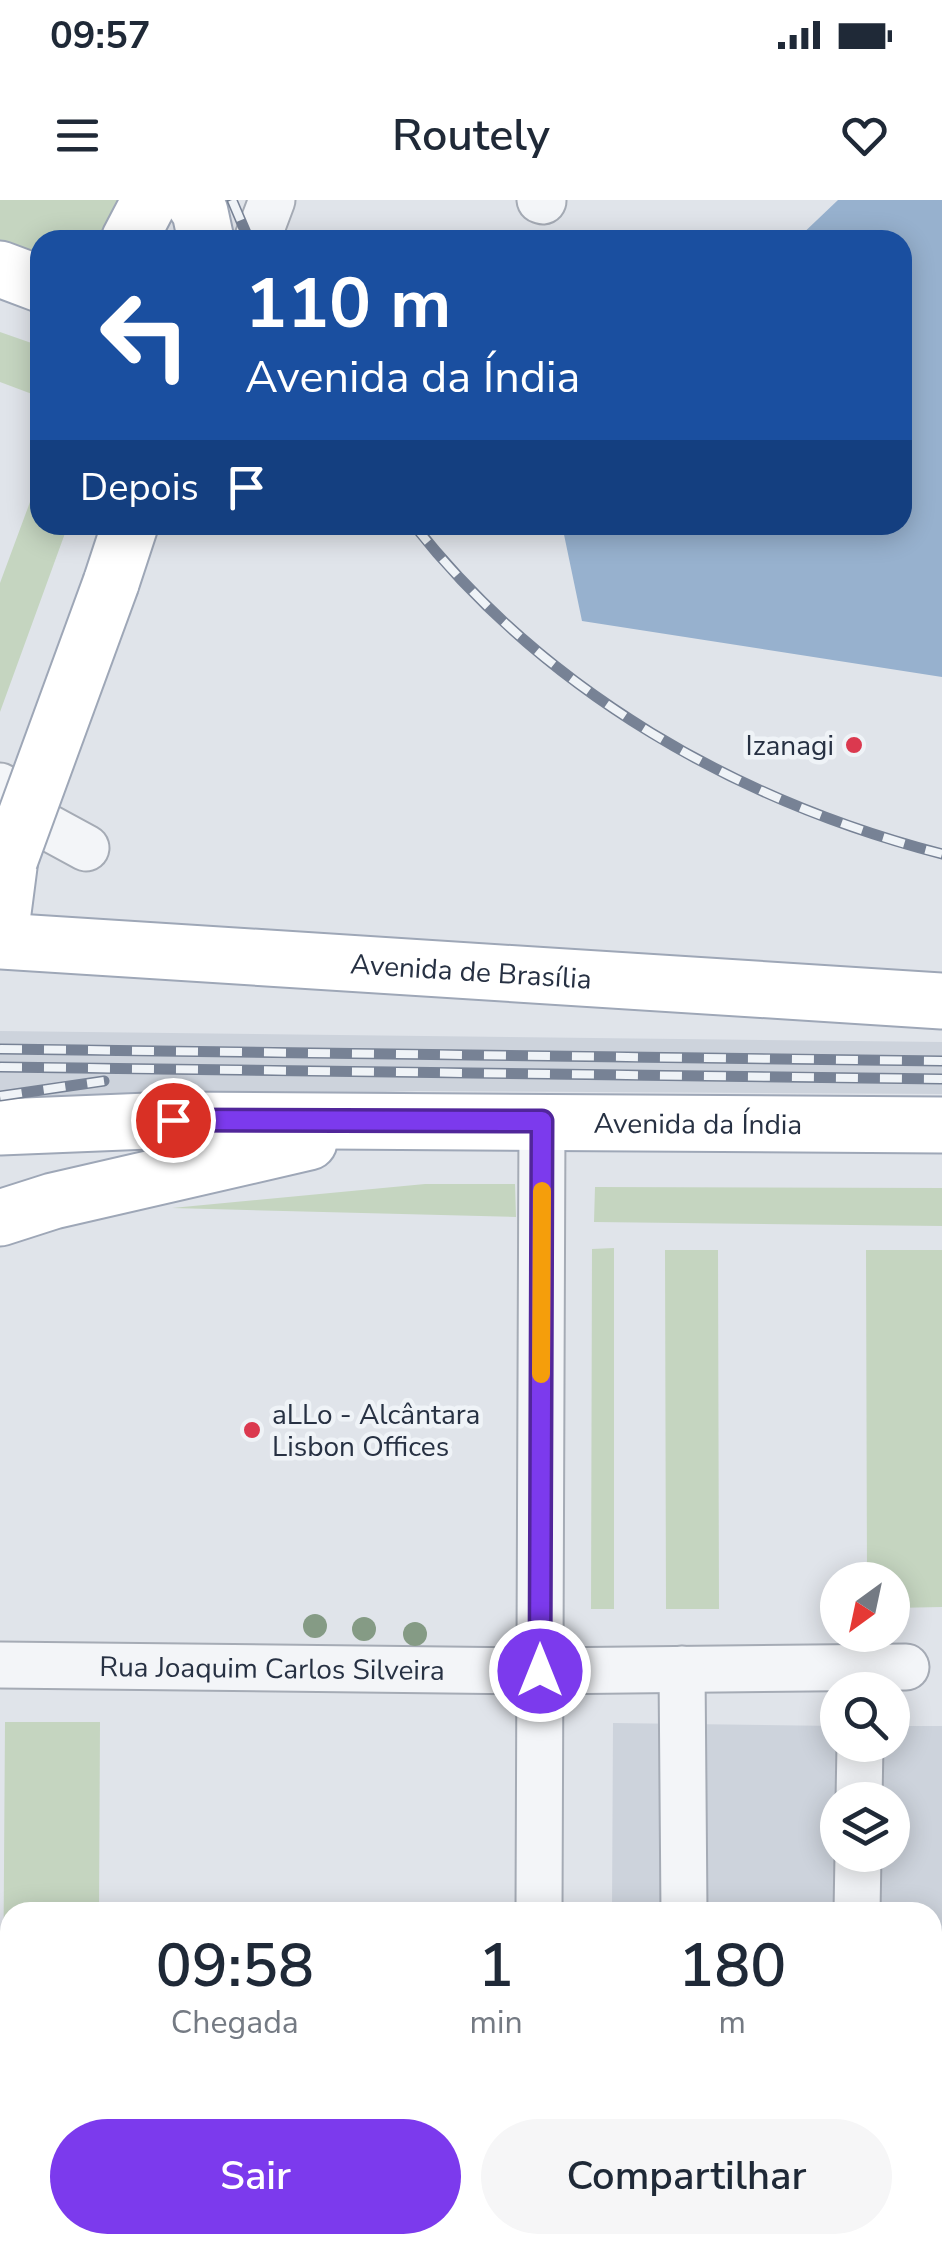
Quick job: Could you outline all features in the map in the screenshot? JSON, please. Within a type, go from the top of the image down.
[{"type":"main road","points":[[134,230],[150,200]]},
{"type":"main road","points":[[192,200],[200,212],[204,230]]},
{"type":"main road","points":[[0,269],[30,280]]},
{"type":"main road","points":[[0,939],[5,866],[127,535]]},
{"type":"main road","name":"Avenida de Brasília","points":[[0,939],[942,1002]]},
{"type":"main road","name":"Avenida da Índia","points":[[0,1127],[173,1120],[942,1125]]},
{"type":"main road","name":"Avenida da Índia","points":[[0,1218],[53,1202],[395,1122]]},
{"type":"street","points":[[260,230],[272,200]]},
{"type":"street","points":[[0,786],[40,823],[86,848]]},
{"type":"street","points":[[539,1902],[542,1121]]},
{"type":"street","name":"Rua Joaquim Carlos Silveira","points":[[0,1665],[540,1671],[682,1668],[820,1673]]},
{"type":"street","points":[[682,1668],[684,1902]]},
{"type":"street","points":[[857,1902],[858,1872]]},
{"type":"shaded area","points":[[0,1031],[942,1042],[942,1094],[417,1091],[17,1103],[0,1093]]},
{"type":"shaded area","points":[[613,1723],[820,1726],[820,1762],[910,1762],[910,1726],[942,1726],[942,1902],[612,1902]]},
{"type":"green space","points":[[0,200],[123,200],[109,230],[30,230],[30,254],[0,244]]},
{"type":"green space","points":[[0,332],[30,342],[30,393],[0,382]]},
{"type":"green space","points":[[30,502],[30,535],[64,535],[0,712],[0,583]]},
{"type":"green space","points":[[425,1184],[515,1184],[516,1217],[172,1208]]},
{"type":"green space","points":[[595,1187],[942,1188],[942,1226],[594,1222]]},
{"type":"green space","points":[[614,1248],[614,1609],[591,1609],[592,1249]]},
{"type":"green space","points":[[665,1250],[718,1250],[719,1609],[666,1609]]},
{"type":"green space","points":[[866,1250],[942,1250],[942,1607],[910,1608],[910,1562],[867,1562]]},
{"type":"green space","points":[[5,1722],[100,1722],[99,1902],[4,1902]]},
{"type":"water","points":[[838,200],[942,200],[942,677],[582,621],[564,535],[912,535],[912,230],[806,230]]},
{"type":"railway","points":[[232,200],[245,230]]},
{"type":"railway","points":[[423,535],[466,585],[524,640],[585,689],[651,733],[792,804],[866,832],[942,854]]},
{"type":"railway","points":[[0,1049],[942,1061]]},
{"type":"railway","points":[[0,1067],[942,1079]]},
{"type":"railway","points":[[0,1096],[104,1081]]},
{"type":"slow traffic","points":[[541,1374],[542,1191]]},
{"type":"place","name":"Izanagi","points":[[854,745]]},
{"type":"place","name":"aLLo - Alcântara Lisbon Offices","points":[[252,1430]]},
{"type":"route","points":[[173,1120],[542,1121],[540,1671]]}]
